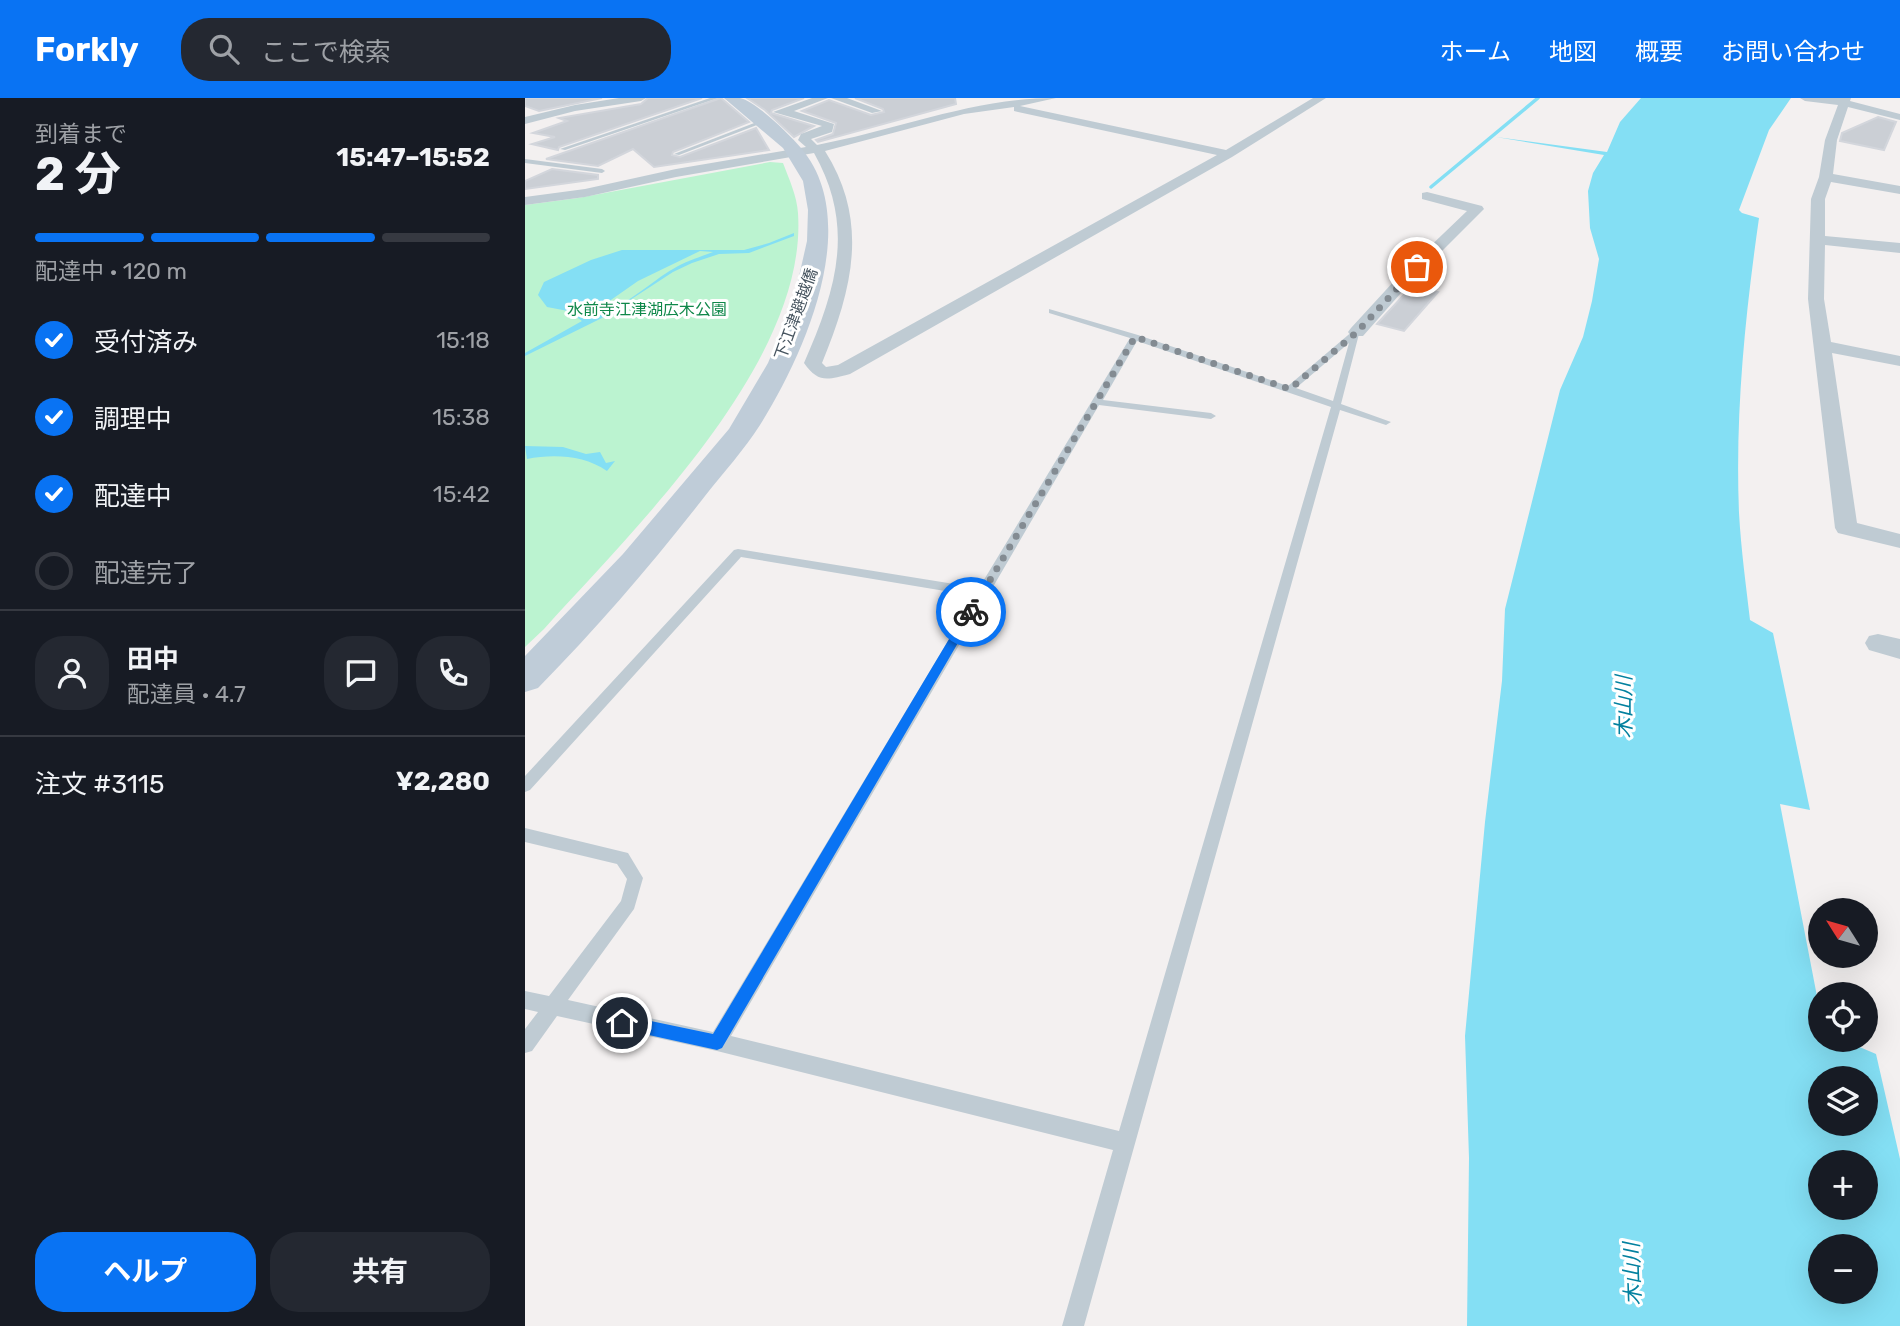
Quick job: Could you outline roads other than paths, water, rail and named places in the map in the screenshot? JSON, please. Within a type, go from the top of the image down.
[{"type":"street","points":[[525,121],[575,108],[641,98]]},
{"type":"street","points":[[732,98],[811,154]]},
{"type":"street","points":[[761,119],[823,98]]},
{"type":"street","points":[[836,98],[876,111]]},
{"type":"street","points":[[811,154],[888,131],[996,104],[1051,98]]},
{"type":"street","points":[[783,111],[828,124],[828,129],[805,137],[804,140],[811,154],[841,192],[846,218],[845,254],[836,296],[826,334],[813,363],[821,373],[843,370],[1228,154],[1321,98]]},
{"type":"street","points":[[1805,98],[1846,101],[1900,117]]},
{"type":"street","points":[[1846,101],[1831,141],[1826,177],[1818,199],[1816,299],[1846,528],[1900,541]]},
{"type":"street","points":[[996,104],[1228,154]]},
{"type":"street","points":[[525,201],[585,192],[689,170],[811,154],[893,135],[888,131]]},
{"type":"street","name":"下江津避越僑","points":[[525,678],[629,571],[750,418],[788,344],[813,276],[820,226],[811,180],[811,154]]},
{"type":"street","points":[[1826,177],[1900,190]]},
{"type":"street","points":[[1357,332],[1402,282],[1477,209],[1427,196]]},
{"type":"street","points":[[1817,240],[1900,248]]},
{"type":"street","points":[[1822,346],[1900,361]]},
{"type":"lane","points":[[563,149],[715,98]]},
{"type":"lane","points":[[677,154],[761,119]]},
{"type":"lane","points":[[525,161],[602,171]]},
{"type":"lane","points":[[1052,311],[1386,422]]},
{"type":"lane","points":[[1290,389],[1357,332]]},
{"type":"lane","points":[[1073,1326],[1357,332]]},
{"type":"lane","points":[[717,1042],[1135,337]]},
{"type":"lane","points":[[1096,402],[1211,416]]},
{"type":"lane","points":[[525,786],[738,553],[982,593]]},
{"type":"lane","points":[[525,835],[622,858],[635,878],[628,904],[525,1044]]},
{"type":"lane","points":[[525,1000],[717,1042],[1125,1143]]},
{"type":"water","name":"木山川","points":[[1641,98],[1791,98],[1769,130],[1739,210],[1759,218],[1745,328],[1740,402],[1738,476],[1741,540],[1750,620],[1773,633],[1810,810],[1780,804],[1808,950],[1808,968],[1812,968],[1814,982],[1808,982],[1808,1052],[1876,1054],[1900,1159],[1900,1326],[1467,1326],[1469,1158],[1465,1036],[1485,822],[1502,681],[1505,609],[1560,390],[1583,337],[1592,301],[1599,259],[1590,228],[1588,191],[1593,173],[1604,155],[1496,137],[1607,152],[1620,122]]},
{"type":"water","points":[[794,233],[794,236],[749,253],[719,254],[692,263],[673,272],[604,317],[525,356],[525,353],[582,321],[568,311],[547,307],[538,295],[544,282],[591,260],[622,250],[744,250]],"holes":[[[700,251],[713,252],[678,266],[607,313],[588,316],[638,281]]]},
{"type":"water","points":[[525,446],[563,447],[586,454],[600,452],[606,463],[615,461],[607,471],[568,457],[527,459]]},
{"type":"waterway","points":[[1431,187],[1538,98]]},
{"type":"park label","name":"水前寺江津湖広木公園","points":[[647,309]]}]
